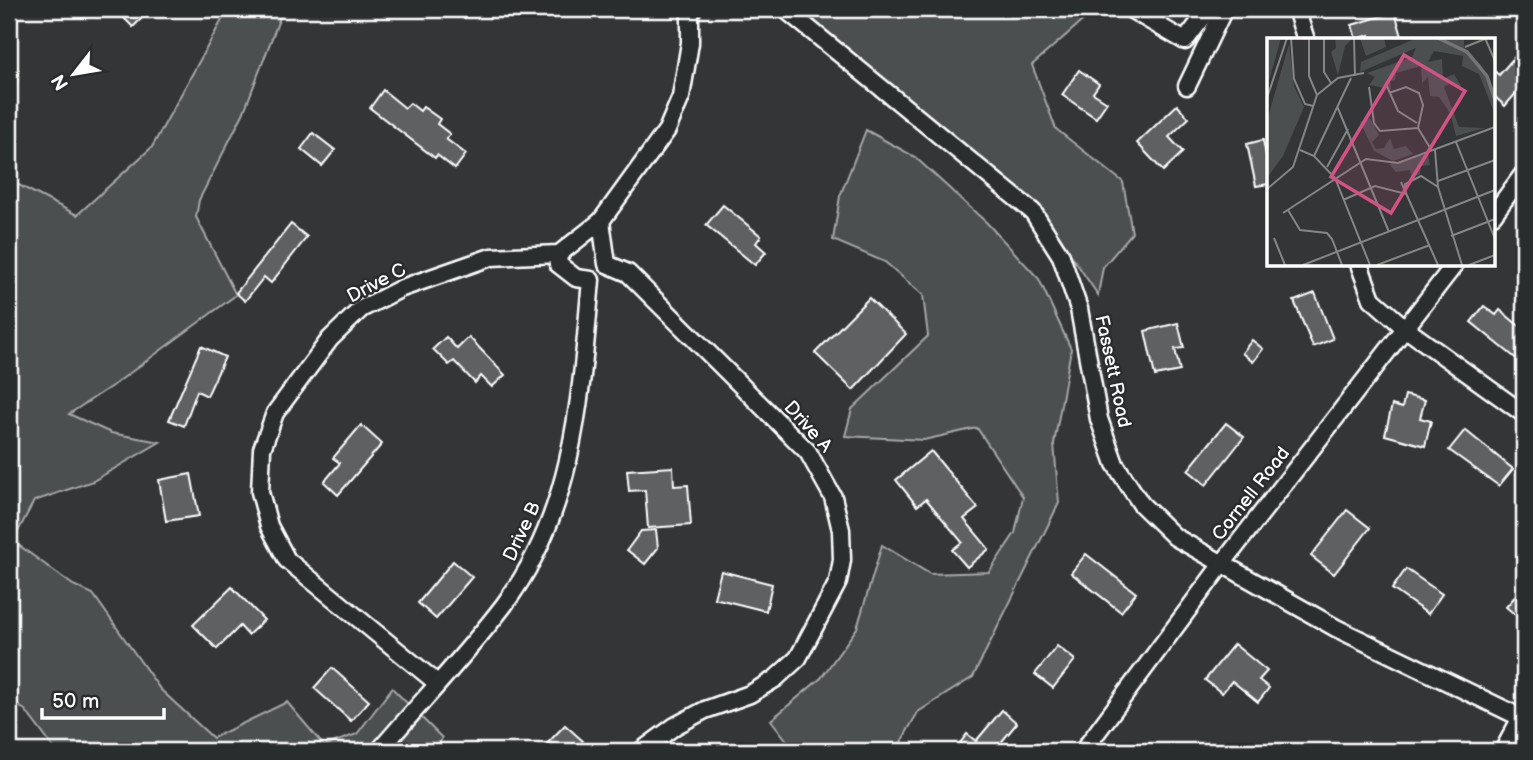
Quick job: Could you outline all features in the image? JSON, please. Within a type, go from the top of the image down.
[{"type":"street","name":"Fassett Road","points":[[785,9],[1033,212],[1061,256],[1079,309],[1099,419],[1115,464],[1141,504],[1175,537],[1336,628],[1523,716]]},
{"type":"street","points":[[1130,9],[1185,41],[1209,9]]},
{"type":"street","points":[[1187,86],[1224,9]]},
{"type":"street","points":[[1296,9],[1305,38]]},
{"type":"street","points":[[601,221],[607,264],[592,280],[576,278],[558,264],[559,254],[601,221],[667,130],[681,97],[690,43],[690,10]]},
{"type":"street","points":[[1494,214],[1524,173]]},
{"type":"street","name":"Drive C","points":[[437,683],[287,560],[264,511],[260,471],[262,449],[275,413],[330,339],[360,309],[402,288],[491,257],[559,254]]},
{"type":"street","name":"Drive A","points":[[607,264],[628,273],[808,452],[833,497],[841,530],[842,560],[838,582],[798,658],[775,679],[750,694],[705,710],[675,726],[641,751]]},
{"type":"street","points":[[1360,266],[1372,299],[1406,329],[1524,414]]},
{"type":"street","name":"Cornell Road","points":[[1083,751],[1222,564],[1453,266]]},
{"type":"street","name":"Drive B","points":[[379,751],[504,604],[525,572],[556,505],[570,460],[581,401],[592,280]]},
{"type":"street","points":[[1503,751],[1523,716]]},
{"type":"shaded area","points":[[228,9],[292,9],[280,17],[243,114],[199,200],[196,217],[236,295],[115,384],[69,414],[111,433],[160,442],[93,481],[34,501],[13,541],[73,585],[93,594],[160,689],[213,738],[287,702],[324,746],[357,734],[392,688],[442,738],[436,751],[56,751],[25,710],[9,700],[9,180],[77,215],[152,147]]},
{"type":"shaded area","points":[[808,9],[1096,9],[1032,65],[1056,129],[1123,182],[1132,233],[1103,267],[1098,295],[1037,205],[821,31]]},
{"type":"shaded area","points":[[9,69],[19,70],[9,144]]},
{"type":"shaded area","points":[[866,130],[915,157],[987,223],[1039,279],[1071,349],[1054,444],[1059,503],[973,677],[918,712],[896,751],[795,751],[771,720],[821,678],[857,628],[882,545],[930,574],[989,572],[1015,533],[1023,497],[977,428],[924,440],[845,436],[852,409],[928,336],[923,295],[885,262],[833,240],[840,196]]},
{"type":"building","points":[[115,9],[151,9],[133,27]]},
{"type":"building","points":[[1395,12],[1402,38],[1371,38],[1370,35],[1356,38],[1352,25]]},
{"type":"building","points":[[1524,46],[1524,84],[1505,106],[1494,96],[1494,71],[1499,75]]},
{"type":"building","points":[[1079,70],[1099,84],[1093,93],[1107,102],[1096,118],[1062,95]]},
{"type":"building","points":[[383,90],[405,108],[410,103],[420,111],[423,107],[440,119],[437,124],[450,134],[446,139],[466,154],[455,169],[437,155],[435,158],[370,108]]},
{"type":"building","points":[[1177,105],[1189,118],[1169,137],[1183,152],[1163,171],[1137,143]]},
{"type":"building","points":[[313,133],[335,150],[322,166],[301,149]]},
{"type":"building","points":[[1263,140],[1267,156],[1267,184],[1256,186],[1247,144]]},
{"type":"building","points":[[723,205],[761,236],[756,243],[766,252],[755,265],[706,225]]},
{"type":"building","points":[[291,224],[307,237],[271,283],[264,277],[245,301],[236,293]]},
{"type":"building","points":[[1315,293],[1333,339],[1313,347],[1294,301]]},
{"type":"building","points":[[869,298],[906,334],[853,390],[815,353]]},
{"type":"building","points":[[1484,306],[1496,315],[1500,310],[1524,330],[1524,365],[1471,322]]},
{"type":"building","points":[[1178,323],[1184,348],[1175,349],[1180,371],[1155,376],[1145,331]]},
{"type":"building","points":[[446,337],[457,349],[469,337],[505,375],[492,387],[481,376],[475,383],[454,361],[449,365],[433,349]]},
{"type":"building","points":[[1252,340],[1263,349],[1253,362],[1242,353]]},
{"type":"building","points":[[201,346],[225,357],[207,396],[197,391],[184,426],[169,420]]},
{"type":"building","points":[[1405,395],[1425,400],[1420,418],[1431,421],[1425,446],[1385,435],[1392,405],[1402,408]]},
{"type":"building","points":[[1226,423],[1244,437],[1206,485],[1188,470]]},
{"type":"building","points":[[361,425],[382,444],[338,495],[324,482],[340,463],[333,458]]},
{"type":"building","points":[[1465,430],[1513,469],[1499,486],[1449,450]]},
{"type":"building","points":[[931,451],[978,508],[964,519],[989,549],[967,567],[952,550],[962,542],[926,499],[917,506],[896,480]]},
{"type":"building","points":[[673,467],[674,486],[688,485],[691,525],[648,528],[645,490],[629,491],[627,470]]},
{"type":"building","points":[[191,474],[199,516],[166,521],[159,480]]},
{"type":"building","points":[[1347,510],[1370,528],[1334,574],[1311,556]]},
{"type":"building","points":[[656,530],[658,548],[645,564],[627,550],[641,531]]},
{"type":"building","points":[[1086,554],[1136,593],[1121,612],[1071,573]]},
{"type":"building","points":[[453,561],[472,577],[436,619],[418,603]]},
{"type":"building","points":[[1406,569],[1442,594],[1428,614],[1392,589]]},
{"type":"building","points":[[721,571],[772,584],[766,611],[714,598]]},
{"type":"building","points":[[1524,586],[1524,622],[1506,607]]},
{"type":"building","points":[[232,587],[264,620],[248,635],[240,626],[217,649],[193,625]]},
{"type":"building","points":[[1234,644],[1267,671],[1259,680],[1269,688],[1258,702],[1232,681],[1222,693],[1205,680]]},
{"type":"building","points":[[1057,646],[1075,660],[1053,688],[1035,674]]},
{"type":"building","points":[[332,668],[369,701],[351,721],[314,688]]},
{"type":"building","points":[[1002,710],[1017,723],[994,751],[954,751],[967,734],[976,741]]},
{"type":"building","points":[[565,725],[583,741],[573,751],[540,751]]}]
